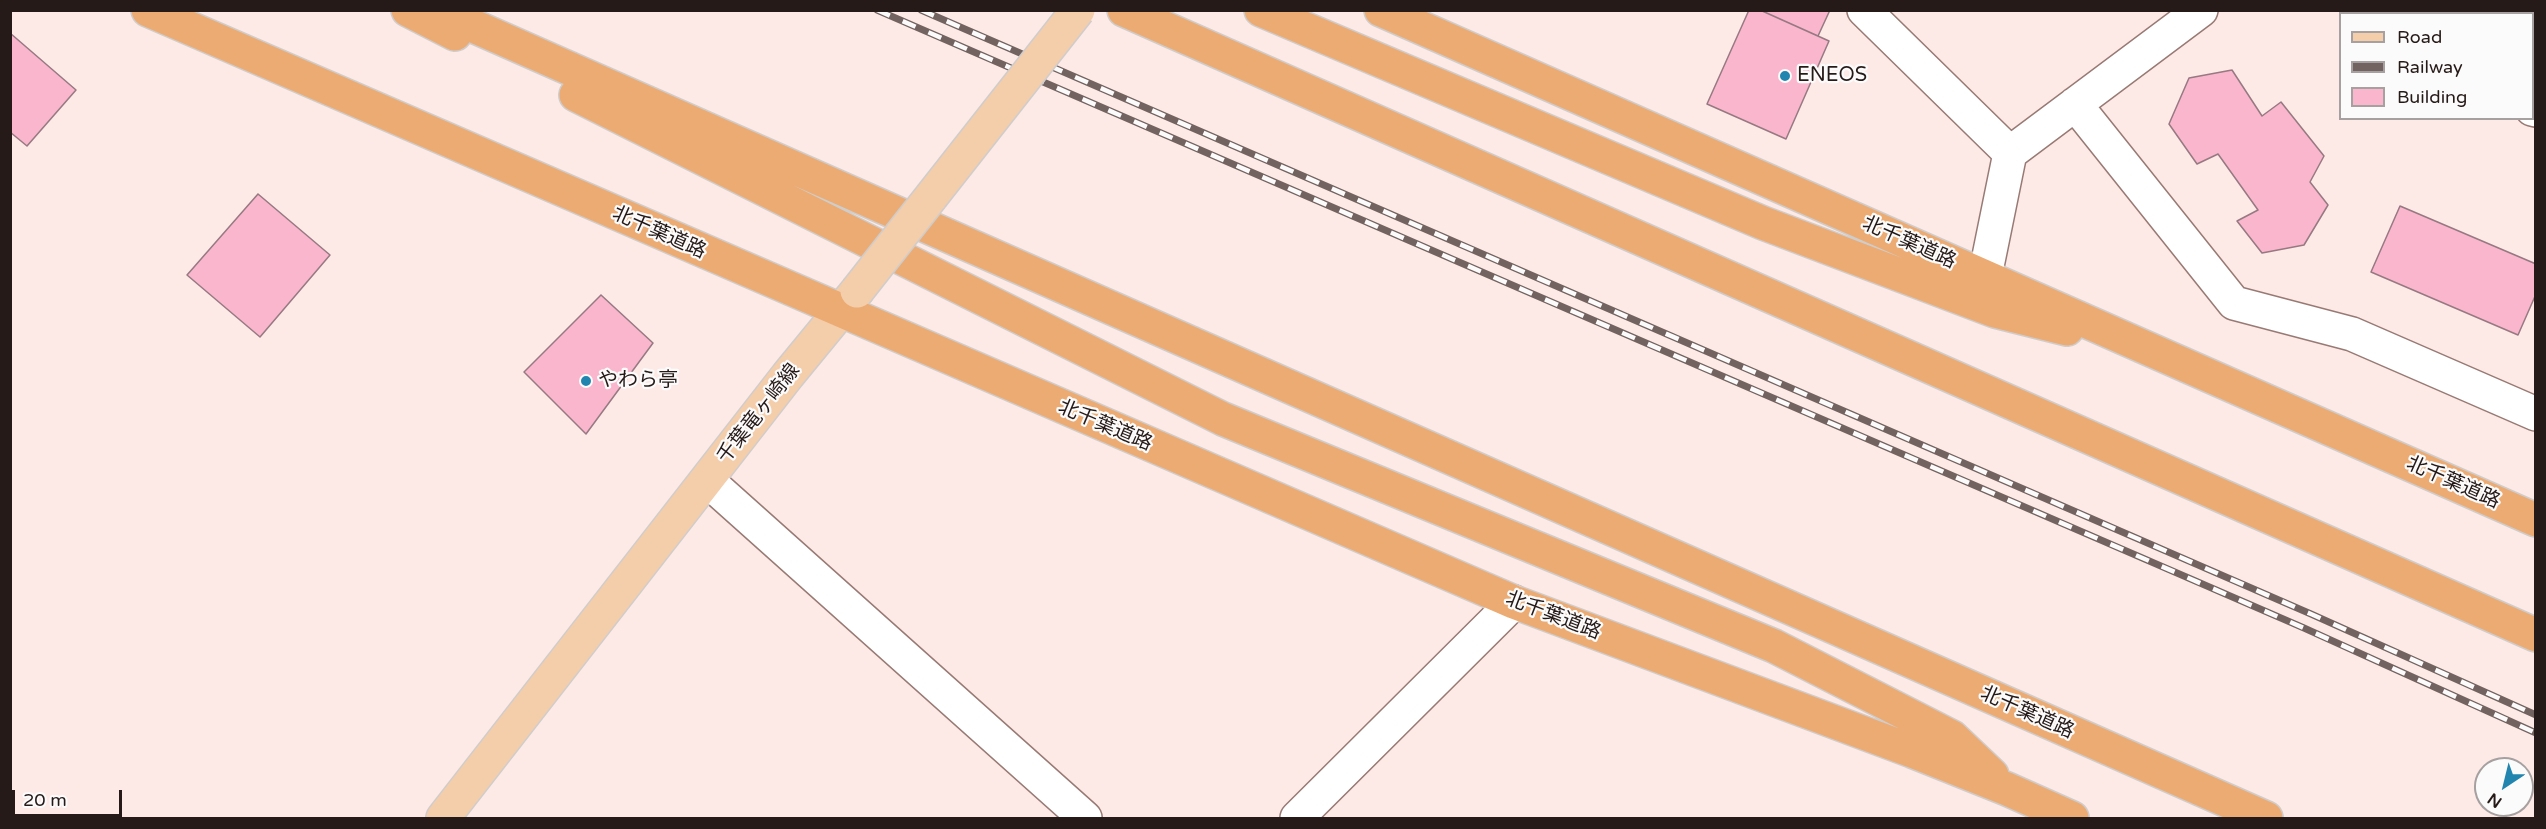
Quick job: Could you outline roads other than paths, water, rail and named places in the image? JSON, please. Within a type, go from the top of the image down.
[{"type":"highway","name":"北千葉道路","points":[[148,10],[848,301],[1514,602],[2007,789],[2072,819]]},
{"type":"highway","points":[[408,10],[1223,419],[1774,646],[1952,737],[2007,789]]},
{"type":"highway","name":"北千葉道路","points":[[437,10],[2266,819]]},
{"type":"highway","points":[[1124,10],[2535,635]]},
{"type":"highway","points":[[1261,10],[1796,236],[1995,311],[2158,352]]},
{"type":"highway","name":"北千葉道路","points":[[1382,10],[2535,520]]},
{"type":"main road","name":"千葉竜ヶ崎線","points":[[442,819],[1078,10]]},
{"type":"street","points":[[1864,10],[2010,153]]},
{"type":"street","points":[[1985,276],[2010,153],[2201,10]]},
{"type":"street","points":[[2075,104],[2234,303],[2352,334],[2535,414]]},
{"type":"street","points":[[708,481],[1085,819]]},
{"type":"street","points":[[1297,819],[1514,602]]},
{"type":"railway","points":[[877,10],[2304,628],[2536,733]]},
{"type":"railway","points":[[921,10],[2311,614],[2536,715]]},
{"type":"place","name":"ENEOS","points":[[1785,76]]},
{"type":"place","name":"やわら亭","points":[[586,381]]}]
